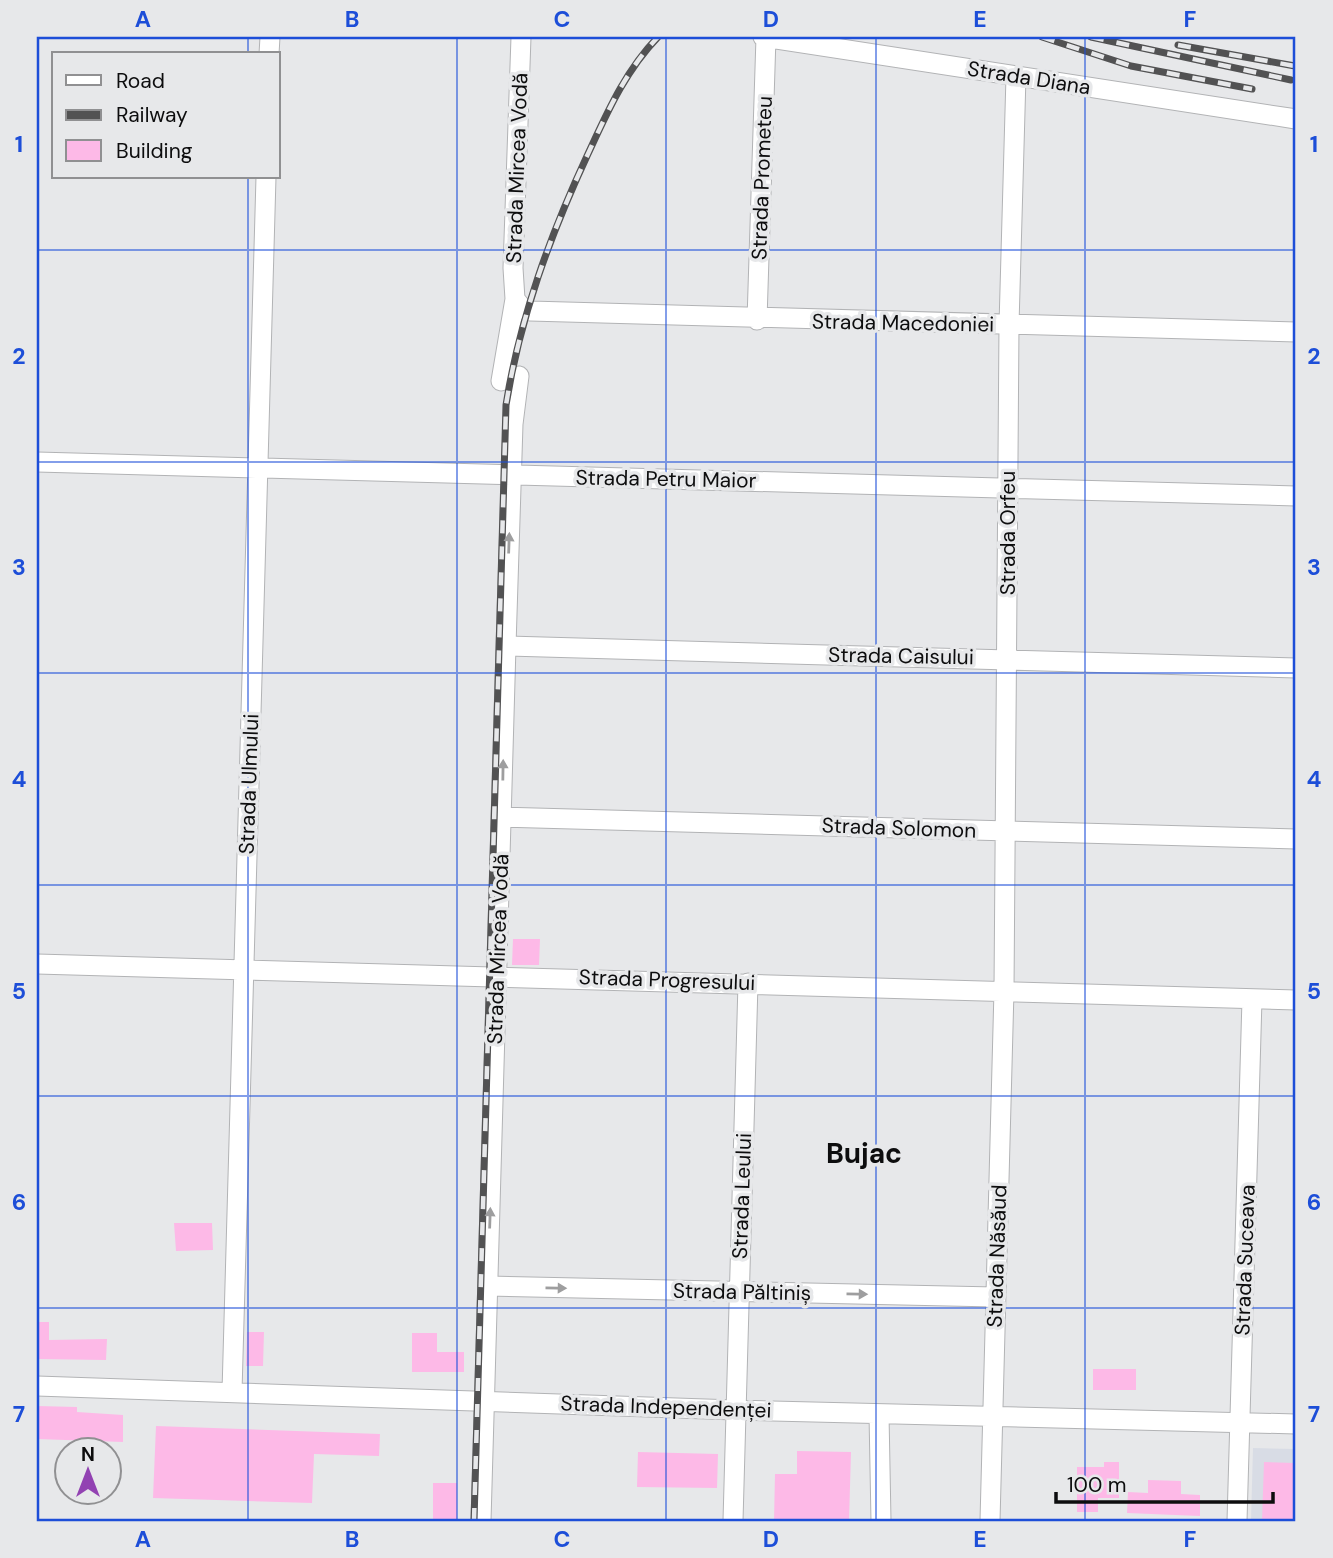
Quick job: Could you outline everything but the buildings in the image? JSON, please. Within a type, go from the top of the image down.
[{"type":"street","name":"Strada Mircea Vodă","points":[[481,1521],[498,975],[511,476],[510,379],[515,299],[513,268],[521,37]]},
{"type":"street","name":"Strada Diana","points":[[764,37],[1296,119]]},
{"type":"street","name":"Strada Prometeu","points":[[757,320],[764,37]]},
{"type":"street","name":"Strada Orfeu","points":[[1004,990],[1009,325],[1016,76]]},
{"type":"street","name":"Strada Ulmului","points":[[232,1392],[266,178]]},
{"type":"street","name":"Strada Macedoniei","points":[[515,299],[523,309],[530,312],[1296,332]]},
{"type":"street","name":"Strada Petru Maior","points":[[37,462],[1296,496]]},
{"type":"street","name":"Strada Caisului","points":[[506,646],[1296,668]]},
{"type":"street","name":"Strada Solomon","points":[[502,817],[1296,839]]},
{"type":"street","name":"Strada Progresului","points":[[37,964],[498,975],[1296,1000]]},
{"type":"street","name":"Strada Leului","points":[[733,1521],[748,983]]},
{"type":"street","name":"Strada Năsăud","points":[[989,1521],[1004,990]]},
{"type":"street","name":"Strada Suceava","points":[[1237,1521],[1252,999]]},
{"type":"street","name":"Strada Păltiniș","points":[[488,1286],[995,1297]]},
{"type":"street","name":"Strada Independenței","points":[[37,1386],[735,1410],[1296,1424]]},
{"type":"street","points":[[879,1414],[881,1521]]},
{"type":"shaded area","points":[[1253,1448],[1296,1449],[1296,1521],[1251,1521]]},
{"type":"railway","points":[[474,1521],[506,405],[528,309],[561,216],[618,93],[636,64],[658,37]]},
{"type":"railway","points":[[1042,37],[1131,66],[1252,89]]},
{"type":"railway","points":[[1091,37],[1291,80]]},
{"type":"railway","points":[[1178,45],[1295,66]]},
{"type":"district","name":"Bujac","points":[[864,1153]]}]
